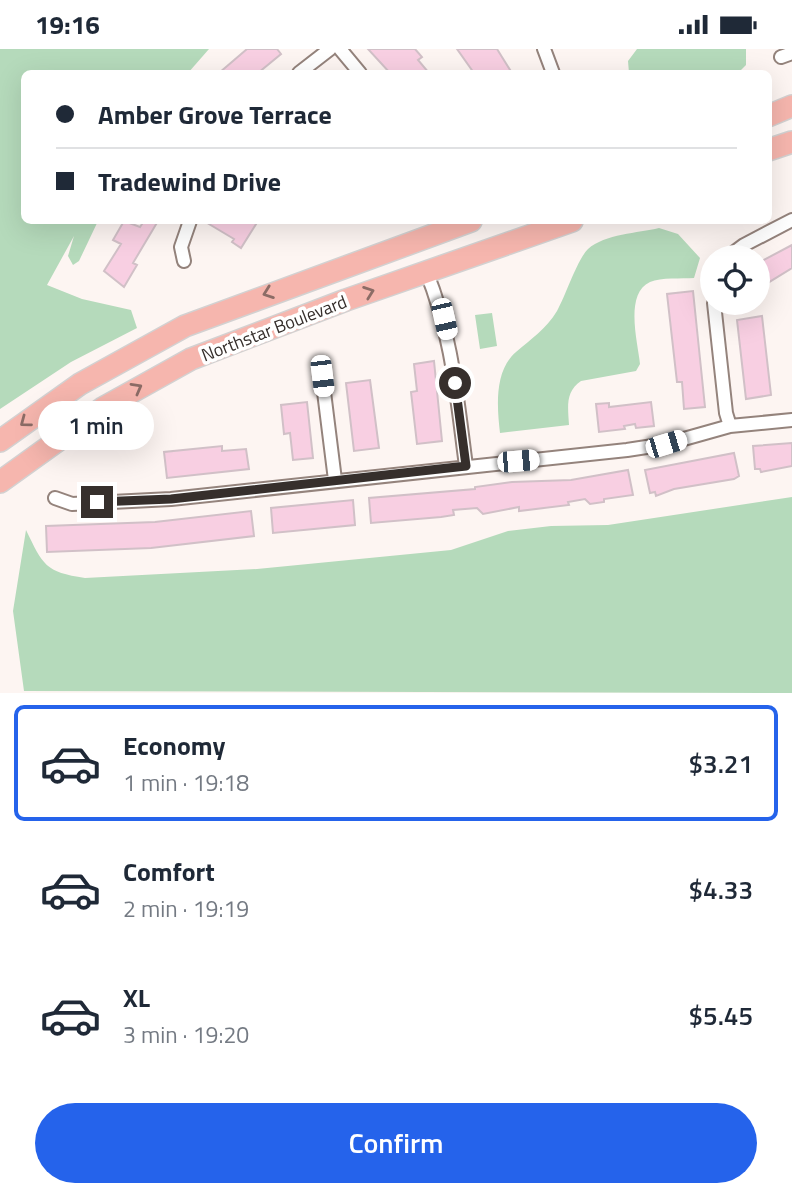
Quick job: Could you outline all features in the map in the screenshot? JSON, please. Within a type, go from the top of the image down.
[{"type":"main road","points":[[772,114],[792,106]]},
{"type":"main road","points":[[772,149],[792,142]]},
{"type":"main road","name":"Northstar Boulevard","points":[[0,441],[80,384],[185,326],[463,224]]},
{"type":"main road","name":"Northstar Boulevard","points":[[0,482],[103,408],[191,359],[426,271],[563,224]]},
{"type":"street","points":[[303,70],[330,49]]},
{"type":"street","points":[[340,49],[358,70]]},
{"type":"street","points":[[544,49],[552,70]]},
{"type":"street","points":[[744,245],[792,220]]},
{"type":"street","points":[[184,261],[181,247],[189,224]]},
{"type":"street","points":[[426,271],[444,319],[452,356],[466,466]]},
{"type":"street","points":[[715,315],[726,413],[730,426]]},
{"type":"street","points":[[322,376],[335,480]]},
{"type":"street","points":[[55,498],[72,503],[171,499],[640,448],[730,426],[792,420]]},
{"type":"green space","points":[[0,49],[209,49],[191,70],[21,70],[21,224],[97,224],[79,261],[73,265],[68,256],[74,236],[47,285],[82,299],[131,310],[137,328],[71,362],[0,409]]},
{"type":"green space","points":[[637,49],[746,49],[746,65],[741,70],[629,70],[628,61]]},
{"type":"green space","points":[[659,228],[678,234],[700,258],[694,278],[660,279],[642,288],[635,308],[635,332],[640,364],[636,371],[581,381],[576,385],[568,406],[569,425],[500,433],[500,379],[509,360],[553,317],[588,249],[603,240]]},
{"type":"green space","points":[[492,313],[497,346],[480,349],[475,315]]},
{"type":"green space","points":[[792,497],[792,693],[24,691],[13,611],[26,530],[47,565],[61,573],[85,578],[257,569],[451,550],[508,531],[551,526],[608,525]]},
{"type":"building","points":[[247,49],[277,49],[281,54],[262,70],[222,70]]},
{"type":"building","points":[[368,49],[415,49],[422,57],[418,60],[426,70],[387,70]]},
{"type":"building","points":[[457,49],[497,49],[510,70],[472,70]]},
{"type":"building","points":[[122,224],[140,227],[142,224],[156,224],[133,263],[137,265],[124,287],[104,271],[121,244],[113,240]]},
{"type":"building","points":[[209,224],[256,224],[241,248],[232,242],[234,239]]},
{"type":"building","points":[[792,245],[792,268],[770,282],[770,257]]},
{"type":"building","points":[[693,291],[705,407],[684,409],[682,382],[677,382],[667,294]]},
{"type":"building","points":[[762,316],[771,395],[746,399],[737,320]]},
{"type":"building","points":[[434,361],[442,441],[417,444],[411,392],[417,391],[414,364]]},
{"type":"building","points":[[370,380],[379,448],[354,451],[346,383]]},
{"type":"building","points":[[307,402],[313,458],[293,460],[290,433],[284,434],[281,405]]},
{"type":"building","points":[[651,402],[654,426],[636,428],[635,424],[624,426],[625,429],[599,432],[596,404],[609,403],[609,407]]},
{"type":"building","points":[[792,443],[792,466],[761,472],[760,469],[755,469],[753,446]]},
{"type":"building","points":[[222,446],[222,451],[246,449],[249,469],[167,478],[164,452]]},
{"type":"building","points":[[734,453],[739,476],[734,479],[674,489],[656,496],[655,492],[650,493],[645,470]]},
{"type":"building","points":[[628,470],[633,495],[604,499],[604,502],[590,504],[585,499],[568,502],[569,505],[519,511],[519,507],[483,514],[477,508],[453,510],[454,515],[371,523],[369,498],[475,489],[512,482],[571,480]]},
{"type":"building","points":[[353,500],[355,525],[273,533],[271,508]]},
{"type":"building","points":[[251,511],[254,536],[151,548],[47,552],[46,526],[155,522]]},
{"type":"route","points":[[97,502],[171,499],[466,466],[455,383]]}]
